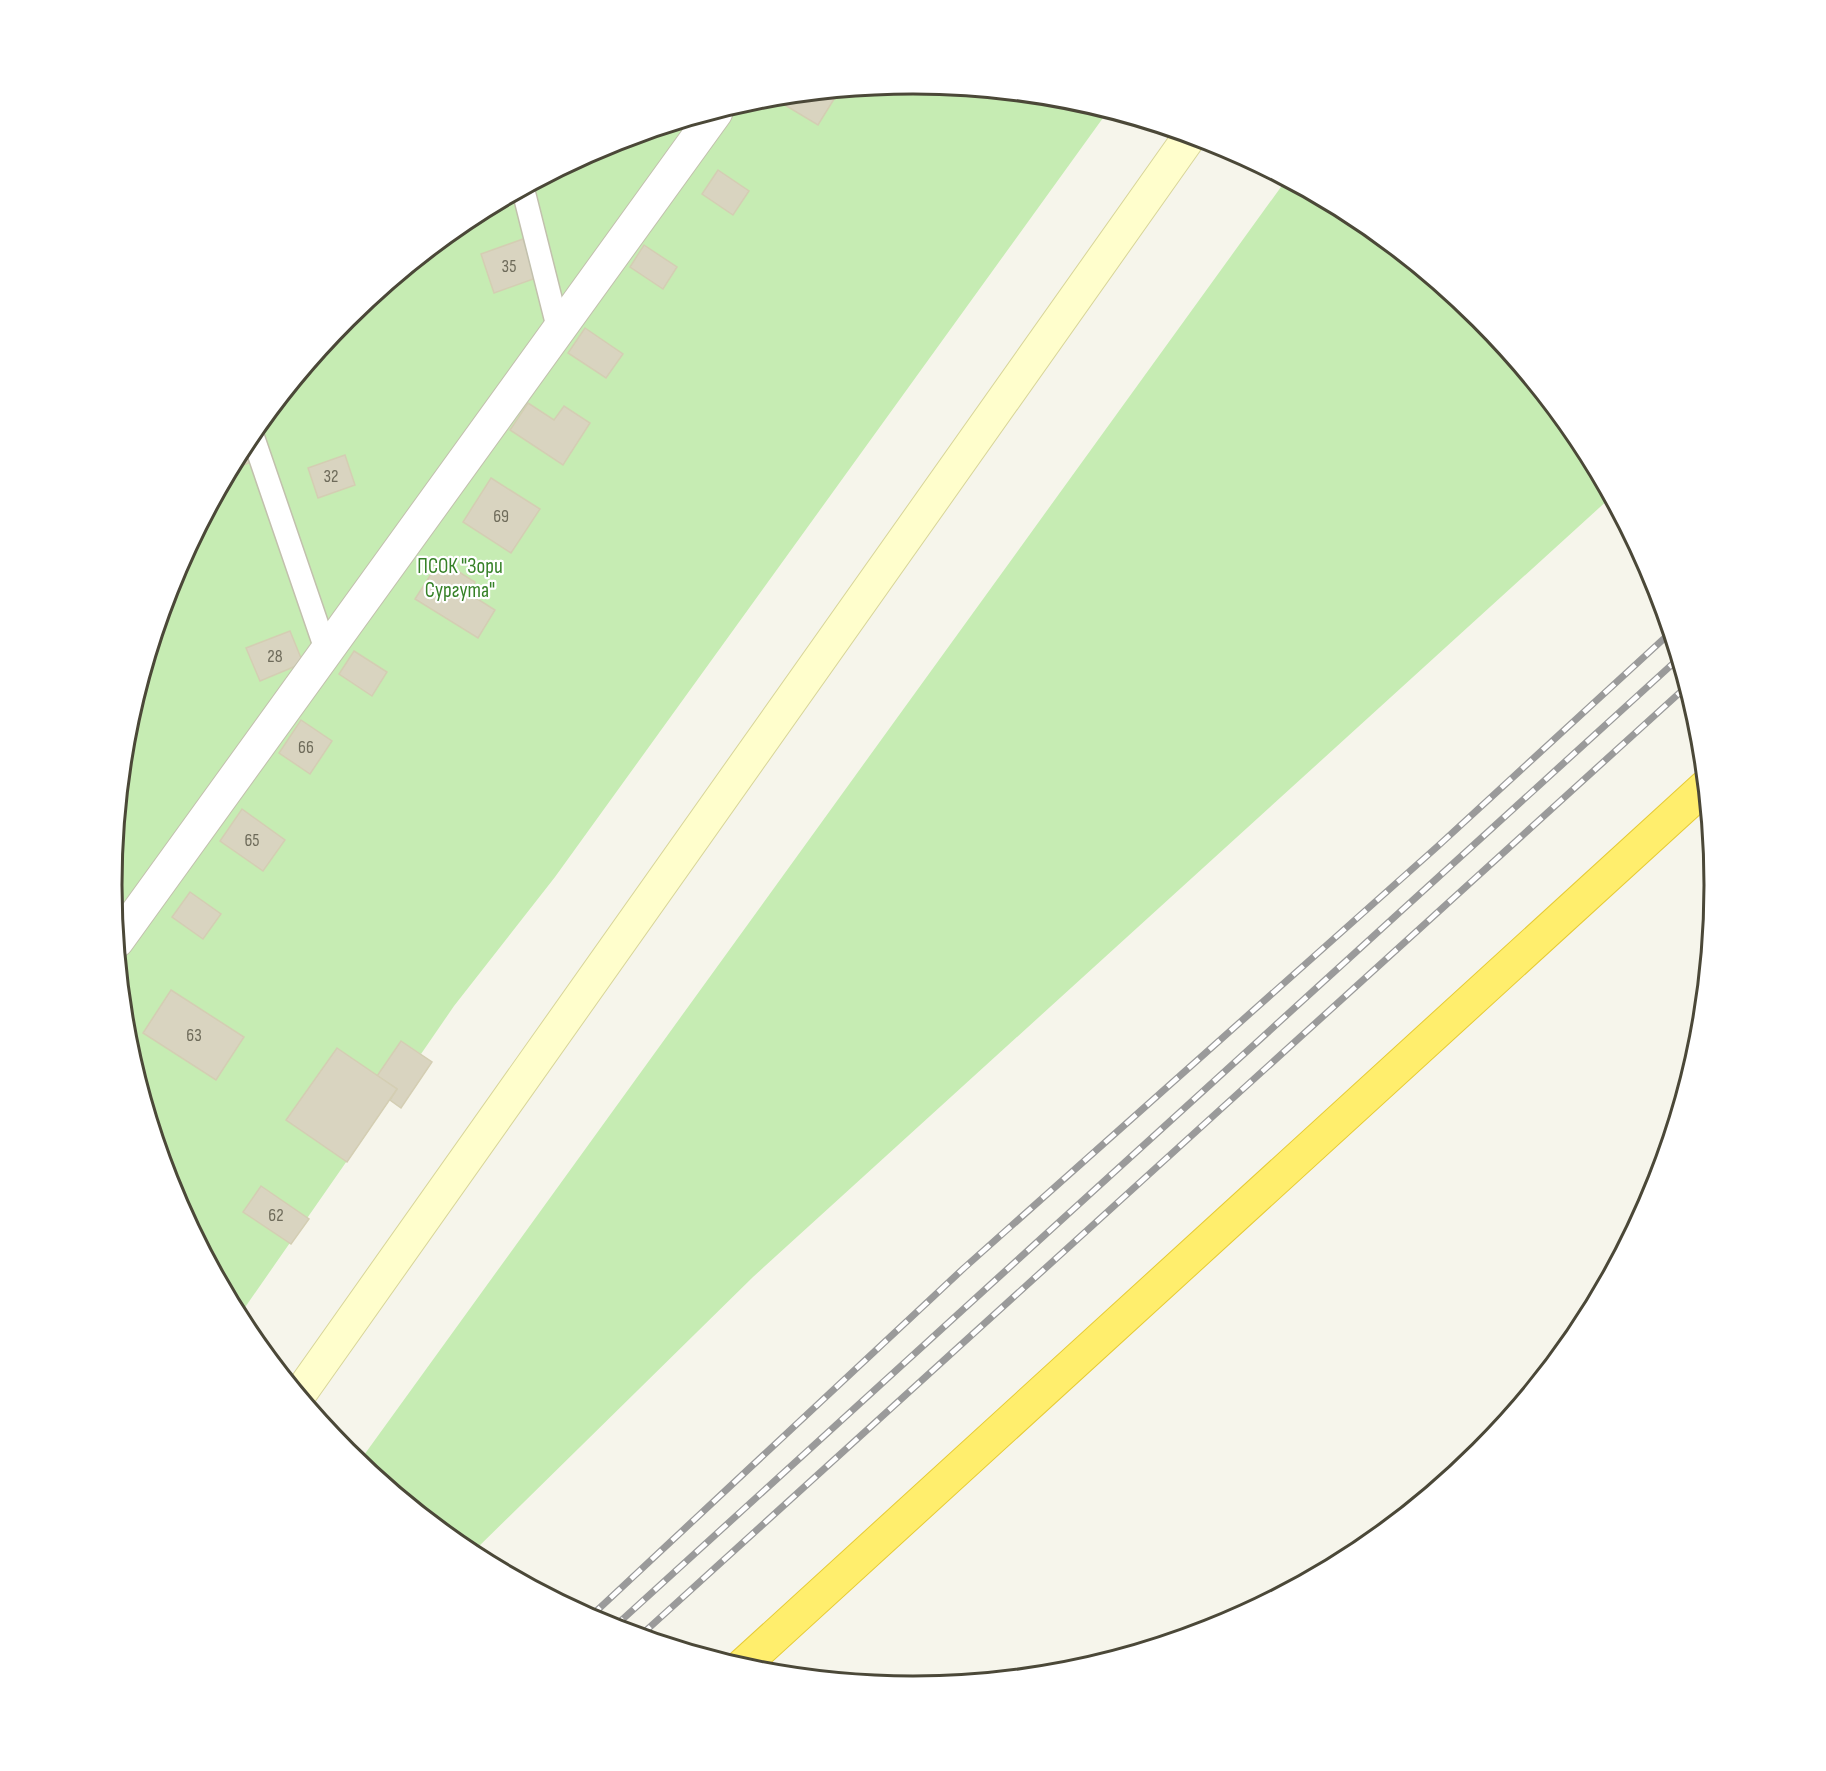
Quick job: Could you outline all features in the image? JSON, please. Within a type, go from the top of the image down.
[{"type":"highway","points":[[750,1659],[1698,793]]},
{"type":"main road","points":[[303,1389],[1185,143]]},
{"type":"street","points":[[124,932],[710,121]]},
{"type":"lane","points":[[525,196],[558,328]]},
{"type":"lane","points":[[256,445],[326,650]]},
{"type":"green space","name":"ПСОК \"Зори Сургута\"","points":[[913,94],[965,96],[1016,101],[1103,118],[555,877],[454,1006],[421,1054],[401,1041],[377,1076],[397,1089],[245,1308],[204,1235],[182,1188],[149,1090],[137,1040],[129,989],[122,886],[124,834],[137,731],[164,631],[182,583],[228,490],[255,446],[285,404],[354,326],[431,258],[518,200],[563,176],[659,136],[708,121],[759,110],[810,101],[861,96]]},
{"type":"green space","points":[[1282,186],[1308,200],[1395,258],[1472,326],[1541,404],[1571,446],[1605,503],[753,1277],[479,1546],[431,1513],[364,1455]]},
{"type":"building","points":[[834,99],[818,125],[785,105]]},
{"type":"building","points":[[718,170],[749,191],[733,215],[702,194]]},
{"type":"building","points":[[523,239],[536,278],[494,293],[481,254]]},
{"type":"building","points":[[644,245],[677,267],[663,289],[630,267]]},
{"type":"building","points":[[585,328],[623,354],[606,378],[568,353]]},
{"type":"building","points":[[528,403],[554,420],[564,406],[590,423],[563,465],[510,430]]},
{"type":"building","points":[[252,450],[256,460],[243,465]]},
{"type":"building","points":[[345,455],[355,485],[318,498],[308,468]]},
{"type":"building","points":[[491,478],[540,509],[511,553],[463,522]]},
{"type":"building","points":[[440,560],[475,582],[468,593],[495,610],[478,638],[415,599]]},
{"type":"building","points":[[290,631],[303,663],[260,681],[246,648]]},
{"type":"building","points":[[354,651],[387,672],[372,696],[339,674]]},
{"type":"building","points":[[301,720],[332,741],[310,774],[279,753]]},
{"type":"building","points":[[242,809],[285,840],[263,871],[220,841]]},
{"type":"building","points":[[190,892],[221,914],[203,939],[172,917]]},
{"type":"building","points":[[171,990],[244,1037],[216,1080],[143,1033]]},
{"type":"building","points":[[401,1041],[432,1062],[401,1108],[390,1100],[397,1089],[377,1076]]},
{"type":"building","points":[[337,1048],[397,1089],[347,1162],[286,1120]]},
{"type":"building","points":[[261,1186],[309,1219],[291,1244],[243,1212]]},
{"type":"railway","points":[[597,1610],[964,1268],[1438,846],[1664,638]]},
{"type":"railway","points":[[621,1620],[1672,664]]},
{"type":"railway","points":[[646,1630],[1680,693]]}]
